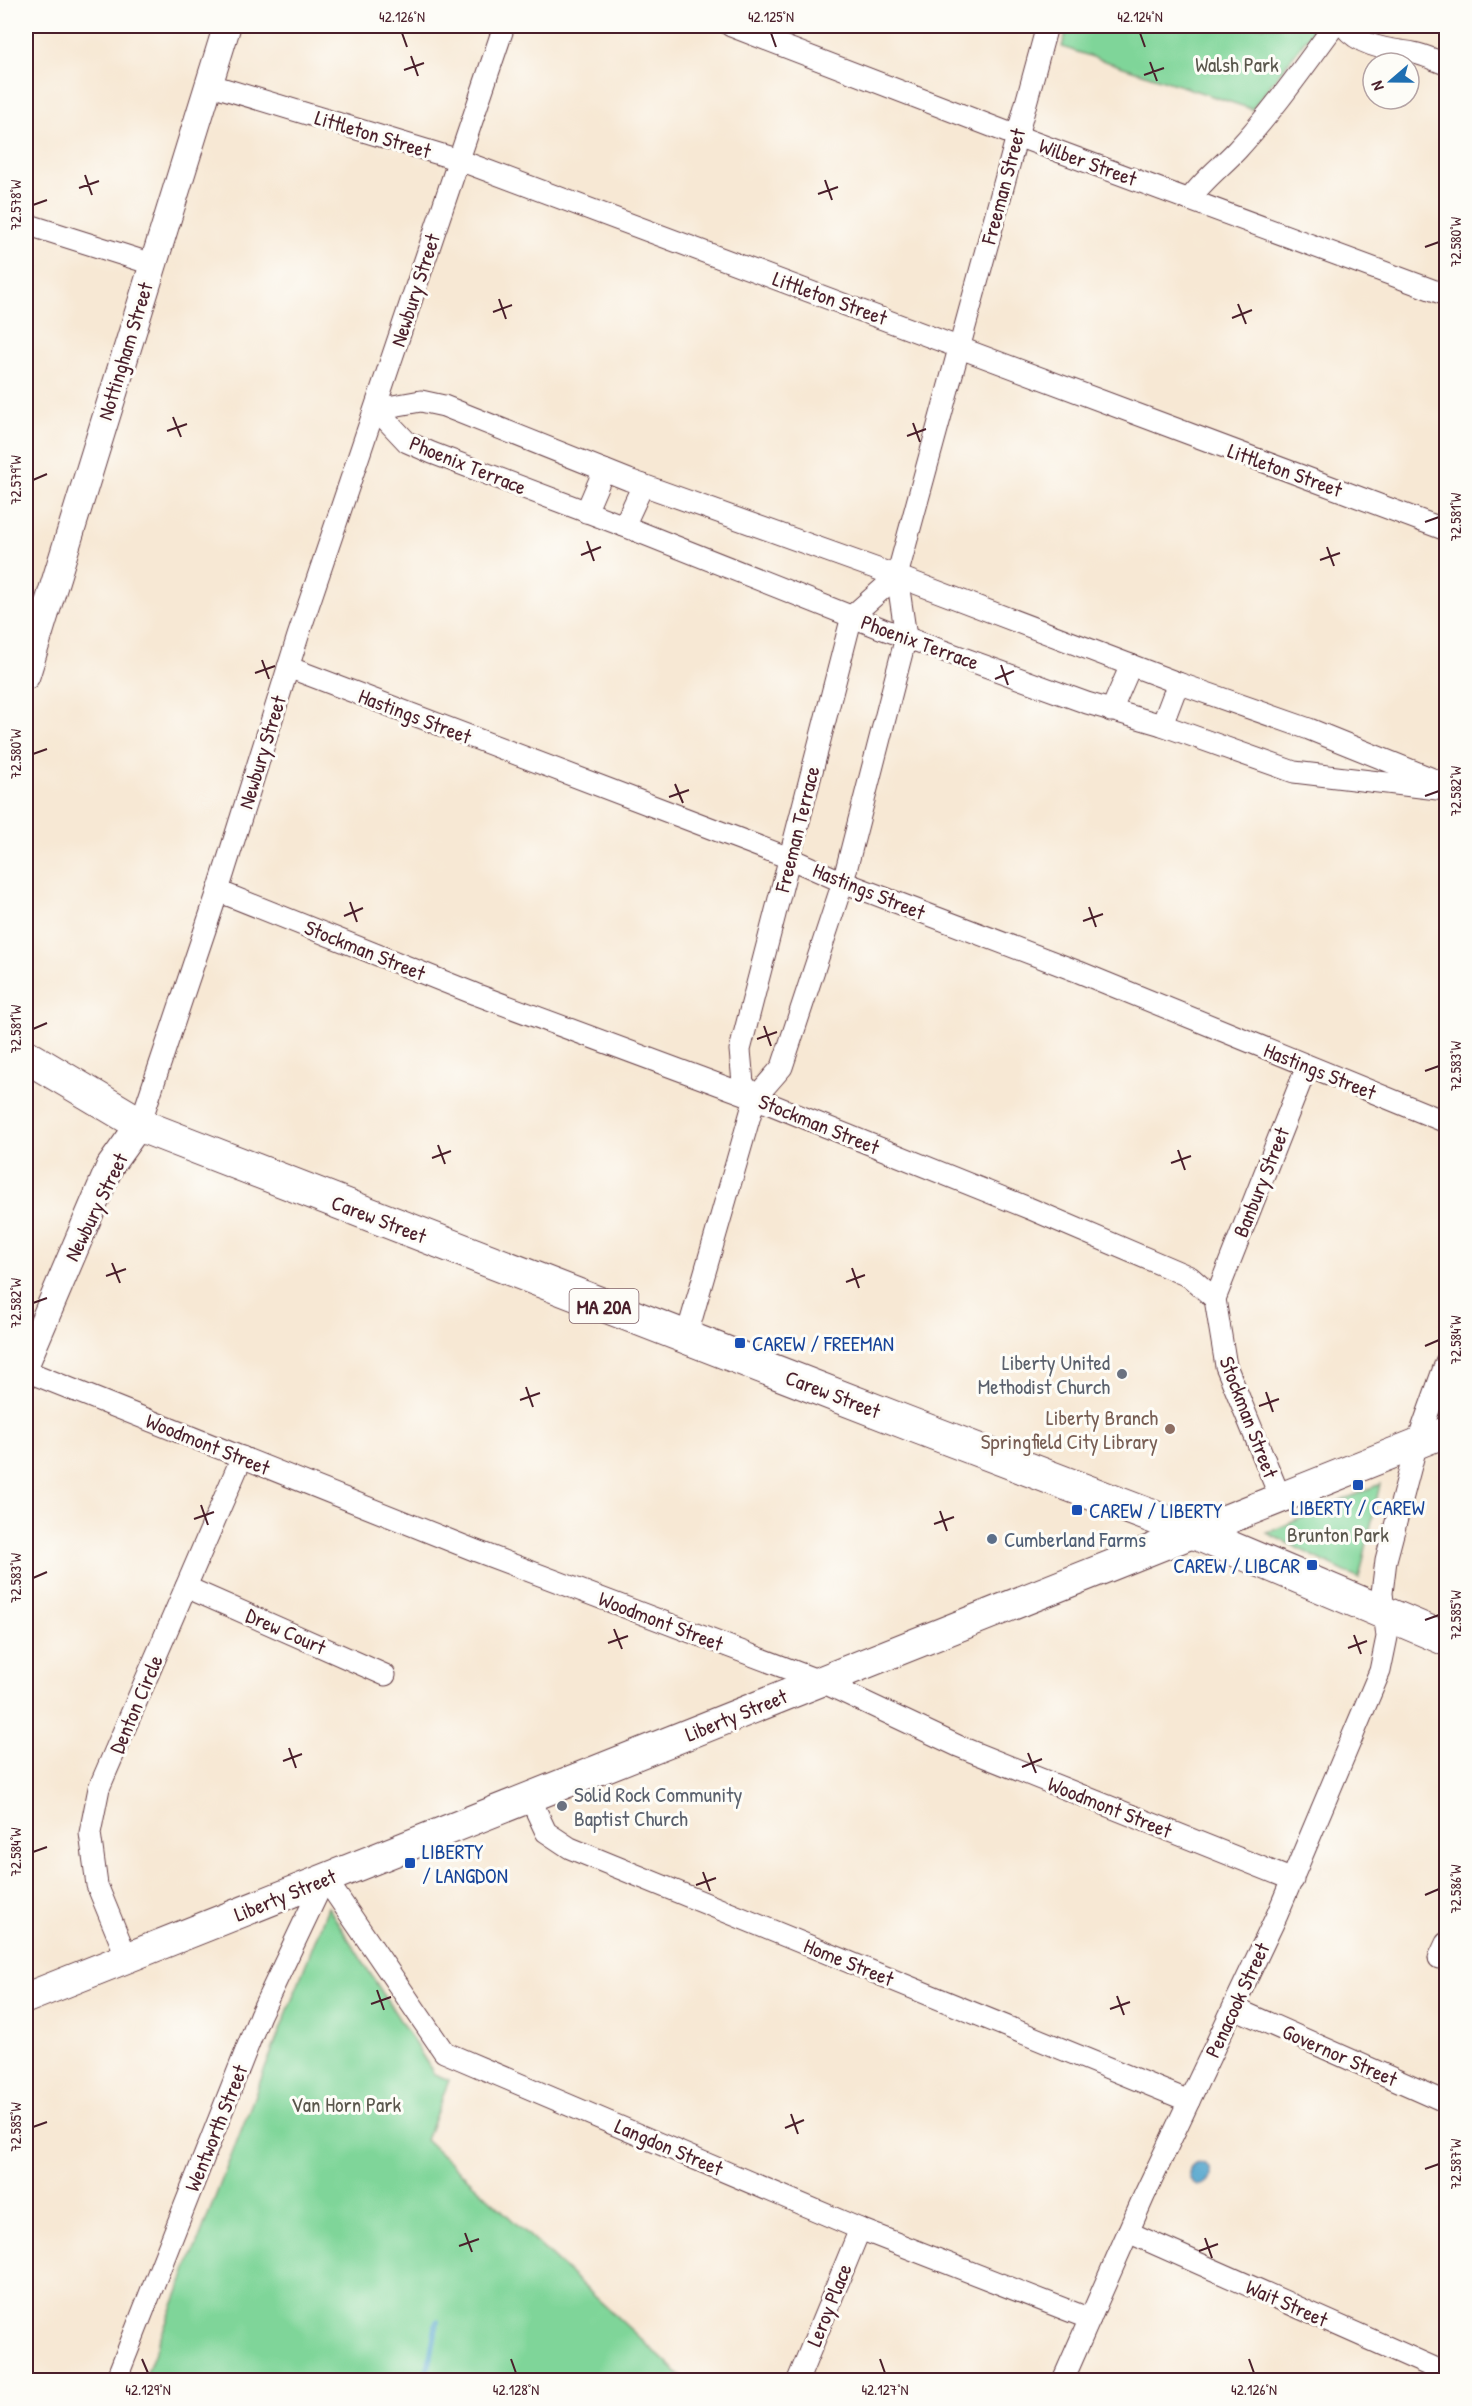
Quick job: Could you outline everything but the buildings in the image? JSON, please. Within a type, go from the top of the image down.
[{"type":"main road","name":"Carew Street","points":[[26,1056],[140,1124],[686,1338],[1193,1532],[1446,1639]]},
{"type":"main road","name":"Liberty Street","points":[[26,1998],[1446,1432]]},
{"type":"street","name":"Nottingham Street","points":[[26,676],[227,26]]},
{"type":"street","name":"Newbury Street","points":[[26,1363],[110,1166],[140,1124],[218,891],[288,667],[504,26]]},
{"type":"street","name":"Wilber Street","points":[[731,26],[1017,136],[1446,295]]},
{"type":"street","name":"Freeman Street","points":[[961,346],[1047,26]]},
{"type":"street","points":[[1189,200],[1201,184],[1237,150],[1289,88],[1334,26]]},
{"type":"street","points":[[1344,26],[1359,40],[1371,45],[1416,54],[1446,64]]},
{"type":"street","name":"Littleton Street","points":[[208,84],[459,160],[961,346],[1205,441],[1446,530]]},
{"type":"street","points":[[26,225],[152,264]]},
{"type":"street","points":[[686,1338],[755,1098],[782,1067],[843,882],[906,637],[897,576],[961,346]]},
{"type":"street","name":"Phoenix Terrace","points":[[376,409],[421,401],[444,406],[643,485],[897,576],[1178,683],[1309,729],[1446,784]]},
{"type":"street","name":"Phoenix Terrace","points":[[376,409],[407,442],[906,637],[1111,711],[1162,725],[1294,772],[1446,790]]},
{"type":"street","points":[[586,512],[604,470]]},
{"type":"street","points":[[624,526],[643,485]]},
{"type":"street","points":[[852,616],[897,576]]},
{"type":"street","name":"Freeman Terrace","points":[[755,1098],[743,1083],[740,1050],[852,616]]},
{"type":"street","points":[[1111,711],[1131,665]]},
{"type":"street","name":"Hastings Street","points":[[288,667],[789,858],[843,882],[1079,972],[1446,1122]]},
{"type":"street","points":[[1162,725],[1178,683]]},
{"type":"street","name":"Stockman Street","points":[[218,891],[476,994],[755,1098],[1031,1209],[1190,1277],[1215,1299],[1226,1366],[1280,1497]]},
{"type":"street","name":"Banbury Street","points":[[1215,1299],[1306,1066]]},
{"type":"street","name":"Penacook Street","points":[[1063,2380],[1128,2232],[1293,1880],[1380,1671],[1387,1637],[1382,1593],[1386,1560],[1417,1443],[1446,1362]]},
{"type":"street","name":"Woodmont Street","points":[[26,1371],[474,1550],[820,1681],[958,1746],[1293,1880]]},
{"type":"street","name":"Denton Circle","points":[[127,1959],[97,1885],[90,1833],[99,1788],[242,1457]]},
{"type":"street","name":"Drew Court","points":[[186,1587],[385,1675]]},
{"type":"street","name":"Home Street","points":[[530,1798],[546,1832],[570,1848],[1189,2101]]},
{"type":"street","name":"Langdon Street","points":[[325,1878],[444,2052],[860,2229],[1090,2319]]},
{"type":"street","name":"Wentworth Street","points":[[116,2380],[260,2015],[325,1878]]},
{"type":"street","name":"Governor Street","points":[[1234,2007],[1446,2102]]},
{"type":"street","name":"Leroy Place","points":[[798,2380],[860,2229]]},
{"type":"street","name":"Wait Street","points":[[1128,2232],[1446,2373]]},
{"type":"green space","name":"Walsh Park","points":[[1068,26],[1316,26],[1252,109],[1062,47]]},
{"type":"green space","name":"Brunton Park","points":[[1380,1484],[1359,1579],[1267,1533]]},
{"type":"green space","name":"Van Horn Park","points":[[328,1907],[434,2074],[449,2080],[426,2140],[685,2380],[144,2380]]},
{"type":"water","points":[[1200,2163],[1208,2166],[1211,2174],[1208,2182],[1200,2185],[1192,2182],[1189,2174],[1192,2166]]},
{"type":"waterway","points":[[426,2380],[437,2322]]},
{"type":"place","name":"CAREW / FREEMAN","points":[[740,1343]]},
{"type":"place","name":"Liberty United Methodist Church","points":[[1122,1374]]},
{"type":"place","name":"Liberty Branch Springfield City Library","points":[[1170,1429]]},
{"type":"place","name":"LIBERTY / CAREW","points":[[1358,1485]]},
{"type":"place","name":"CAREW / LIBERTY","points":[[1077,1510]]},
{"type":"place","name":"Cumberland Farms","points":[[992,1539]]},
{"type":"place","name":"CAREW / LIBCAR","points":[[1312,1565]]},
{"type":"place","name":"Solid Rock Community Baptist Church","points":[[562,1806]]},
{"type":"place","name":"LIBERTY / LANGDON","points":[[410,1863]]}]
